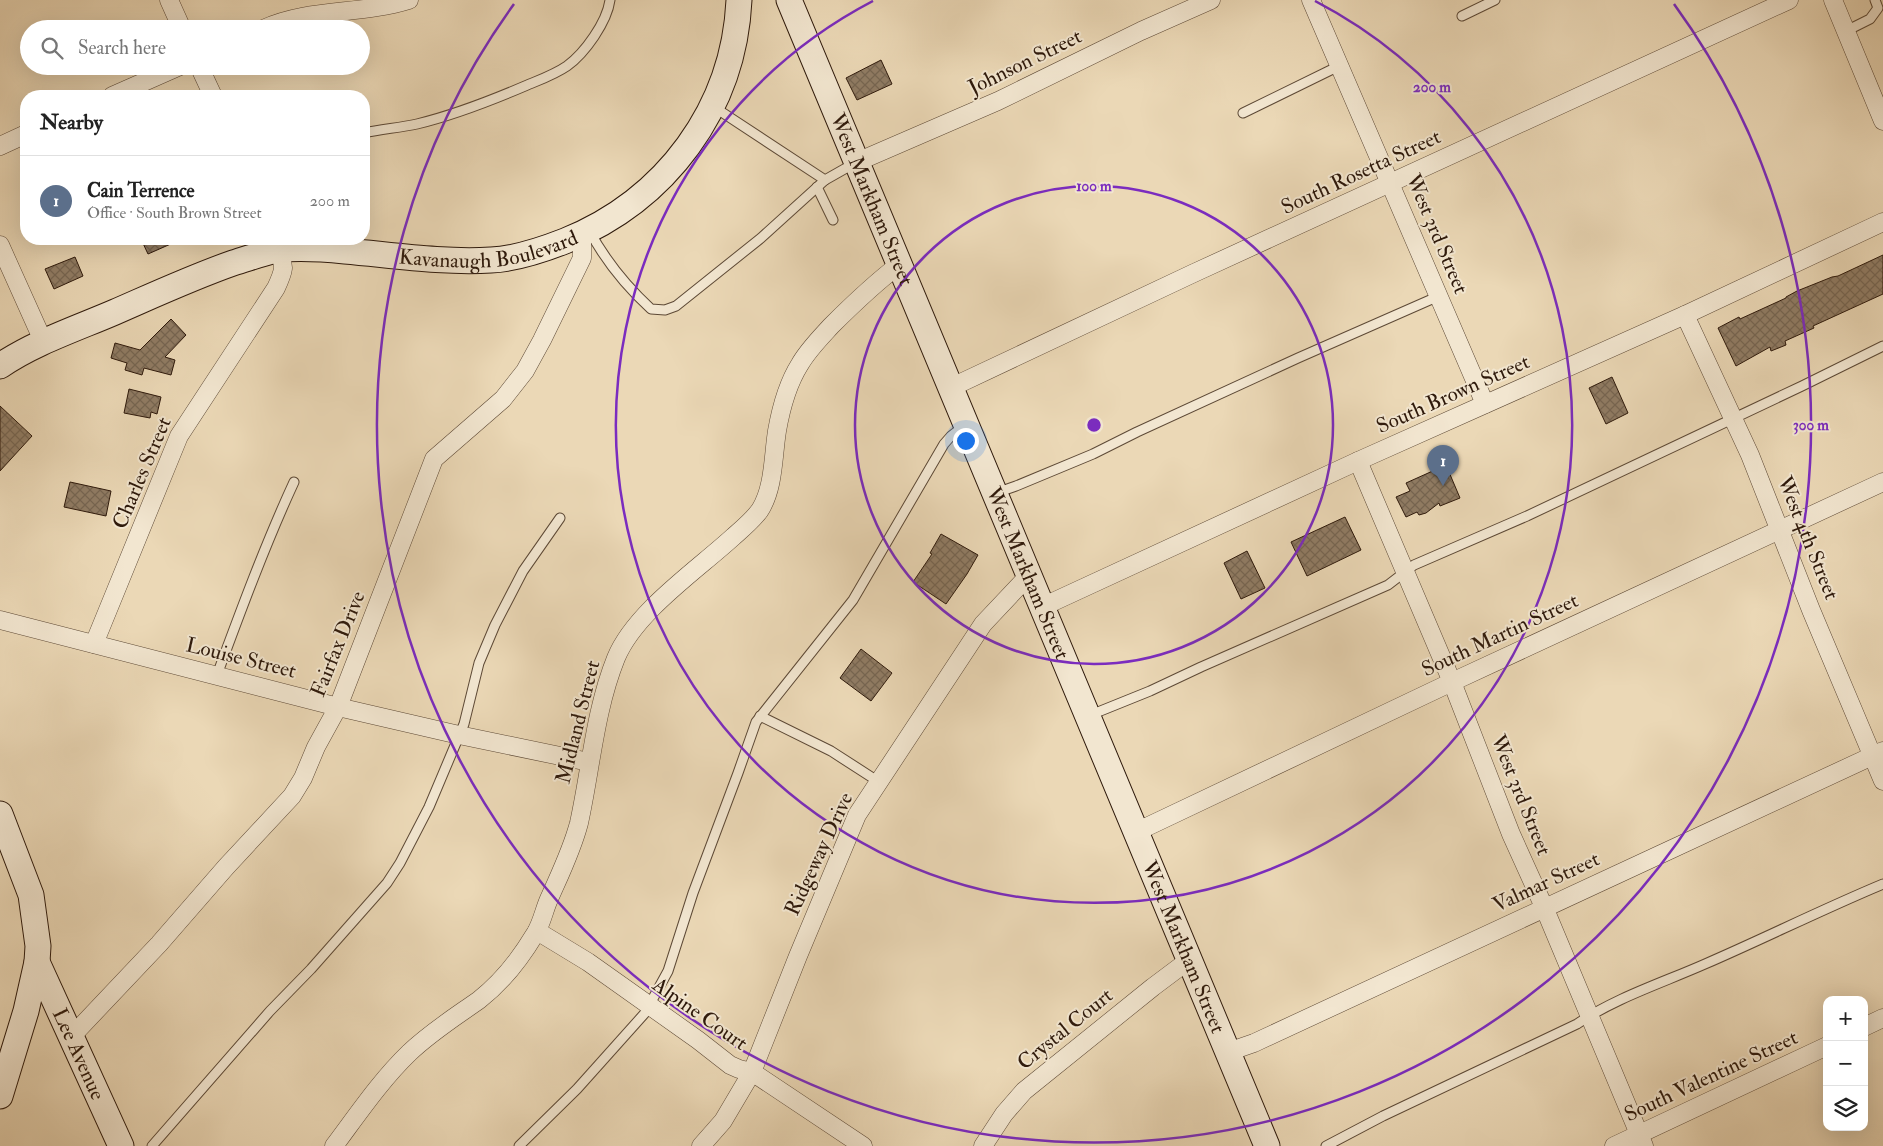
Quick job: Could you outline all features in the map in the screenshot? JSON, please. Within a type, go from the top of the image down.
[{"type":"street","points":[[169,0],[178,20]]},
{"type":"street","points":[[284,20],[380,8],[409,0]]},
{"type":"street","name":"Kavanaugh Boulevard","points":[[285,245],[454,260],[490,260],[538,251],[586,232],[625,210],[652,187],[688,146],[712,107],[725,78],[734,43],[739,0]]},
{"type":"street","name":"West Markham Street","points":[[790,0],[1267,1146]]},
{"type":"street","name":"Johnson Street","points":[[857,162],[998,101],[1140,31],[1211,0]]},
{"type":"street","name":"West 3rd Street","points":[[1311,0],[1484,404]]},
{"type":"street","name":"South Rosetta Street","points":[[952,387],[1194,273],[1789,0]]},
{"type":"street","points":[[1833,0],[1883,121]]},
{"type":"street","points":[[126,90],[160,75]]},
{"type":"street","points":[[203,75],[210,90]]},
{"type":"street","points":[[0,146],[20,137]]},
{"type":"street","name":"South Brown Street","points":[[1042,607],[1358,461],[1685,315],[1883,222]]},
{"type":"street","name":"Fairfax Drive","points":[[70,1037],[159,944],[226,867],[292,796],[303,778],[316,747],[338,707],[434,459],[503,399],[525,371],[582,258],[586,232]]},
{"type":"street","points":[[0,244],[44,343]]},
{"type":"street","name":"Kavanaugh Boulevard","points":[[0,366],[44,343],[275,245]]},
{"type":"street","name":"Charles Street","points":[[94,644],[179,436],[280,280],[284,267],[277,245]]},
{"type":"street","name":"Midland Street","points":[[334,1146],[359,1112],[403,1059],[427,1037],[495,986],[518,960],[537,931],[548,900],[562,873],[579,822],[589,762],[609,680],[617,656],[623,645],[655,606],[760,510],[771,475],[782,409],[799,365],[818,340],[852,305],[900,264]]},
{"type":"street","name":"West 4th Street","points":[[1685,315],[1734,419],[1781,530],[1812,610],[1877,753],[1883,781]]},
{"type":"street","name":"West 3rd Street","points":[[1358,461],[1452,682],[1511,834],[1642,1140]]},
{"type":"street","name":"South Martin Street","points":[[1136,832],[1452,682],[1883,482]]},
{"type":"street","name":"Ridgeway Drive","points":[[701,1146],[723,1121],[752,1072],[857,815],[983,624],[1030,574]]},
{"type":"street","name":"Louise Street","points":[[0,620],[338,707],[589,762]]},
{"type":"street","name":"Valmar Street","points":[[1228,1052],[1254,1044],[1877,753]]},
{"type":"street","points":[[0,814],[31,895],[38,946],[37,962],[24,1019],[0,1096]]},
{"type":"street","name":"Alpine Court","points":[[537,931],[588,962],[730,1065],[752,1072],[863,1146]]},
{"type":"street","name":"Crystal Court","points":[[983,1146],[1004,1114],[1024,1091],[1153,986],[1189,960]]},
{"type":"street","name":"Lee Avenue","points":[[37,962],[121,1146]]},
{"type":"street","points":[[1868,1025],[1883,1018]]},
{"type":"street","name":"South Valentine Street","points":[[1614,1146],[1642,1140],[1823,1048]]},
{"type":"lane","points":[[370,131],[415,124],[447,116],[497,99],[555,73],[569,65],[598,30],[605,18],[610,0]]},
{"type":"lane","points":[[1462,16],[1495,0]]},
{"type":"lane","points":[[1846,31],[1870,19],[1878,8],[1875,0]]},
{"type":"lane","points":[[1243,113],[1339,66]]},
{"type":"lane","points":[[712,107],[825,180]]},
{"type":"lane","points":[[586,232],[633,293],[651,309],[665,310],[676,306],[762,238],[825,180],[857,162]]},
{"type":"lane","points":[[818,187],[833,220]]},
{"type":"lane","points":[[996,493],[1093,454],[1298,358],[1439,296]]},
{"type":"lane","points":[[1088,716],[1150,692],[1210,663],[1388,585],[1414,565],[1527,516],[1734,419],[1883,346]]},
{"type":"lane","points":[[519,1146],[576,1089],[645,1013],[668,971],[693,893],[738,773],[750,735],[760,716],[844,612],[944,444],[967,424]]},
{"type":"lane","points":[[217,675],[256,570],[294,482]]},
{"type":"lane","points":[[152,1146],[270,1011],[311,969],[387,883],[400,863],[429,807],[464,724],[479,663],[495,626],[523,571],[560,518]]},
{"type":"lane","points":[[760,716],[831,751],[880,782]]},
{"type":"lane","points":[[1326,1146],[1383,1116],[1576,1024],[1589,1016],[1821,910],[1883,884]]},
{"type":"building","points":[[881,60],[892,84],[857,100],[846,78]]},
{"type":"building","points":[[144,245],[168,245],[148,254]]},
{"type":"building","points":[[1883,255],[1883,294],[1813,326],[1814,328],[1785,341],[1786,345],[1771,351],[1770,347],[1736,366],[1718,328],[1739,317],[1740,319],[1786,298],[1797,291],[1838,276]]},
{"type":"building","points":[[75,257],[83,276],[54,289],[45,269]]},
{"type":"building","points":[[171,319],[186,335],[165,357],[175,360],[171,375],[144,368],[142,375],[125,370],[127,363],[111,358],[115,343],[140,350]]},
{"type":"building","points":[[1612,377],[1628,413],[1606,424],[1589,388]]},
{"type":"building","points":[[129,389],[161,397],[157,414],[151,412],[150,418],[124,413]]},
{"type":"building","points":[[0,406],[32,436],[0,471]]},
{"type":"building","points":[[1446,465],[1460,498],[1440,506],[1439,503],[1426,513],[1419,515],[1417,512],[1406,517],[1396,497],[1410,491],[1406,483]]},
{"type":"building","points":[[70,482],[111,491],[106,516],[64,507]]},
{"type":"building","points":[[1345,517],[1361,550],[1307,576],[1291,542]]},
{"type":"building","points":[[941,534],[978,555],[946,604],[913,582],[932,554],[930,553]]},
{"type":"building","points":[[1247,551],[1265,588],[1241,599],[1224,563]]},
{"type":"building","points":[[861,649],[892,673],[871,701],[840,678]]},
{"type":"place","name":"Cain Terrence","points":[[1443,486]]}]
